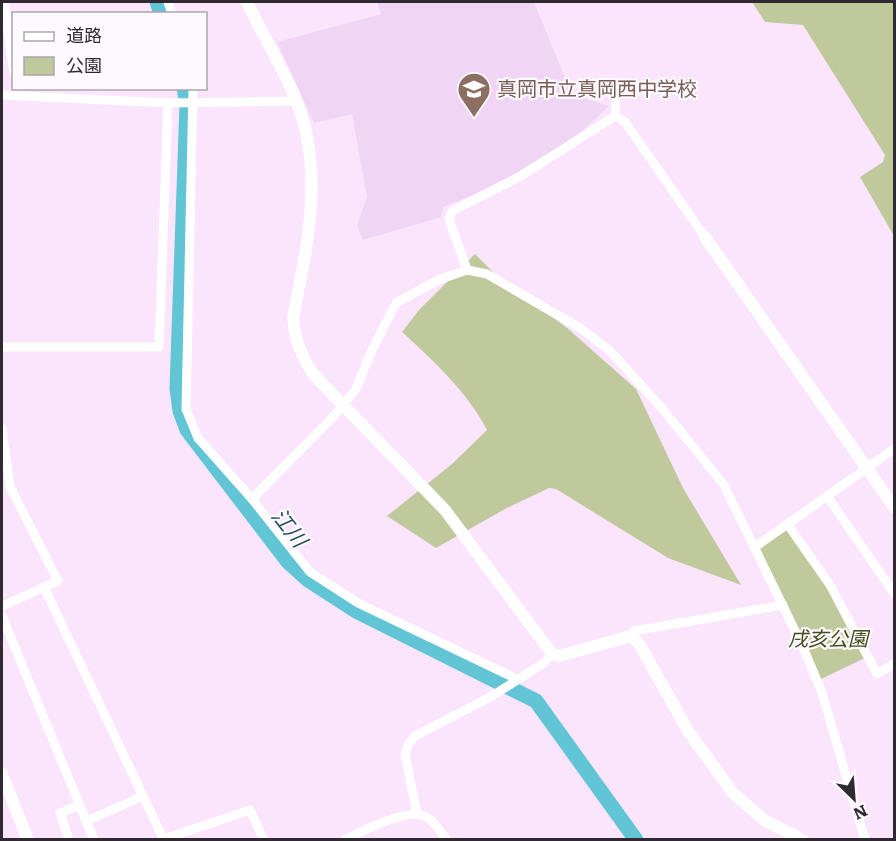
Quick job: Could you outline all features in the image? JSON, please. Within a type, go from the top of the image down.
[{"type":"street","points":[[247,2],[297,101],[310,151],[313,195],[293,318],[295,337],[304,360],[314,375],[445,510],[552,654],[559,656],[631,636],[634,631],[656,626],[783,605]]},
{"type":"street","points":[[4,9],[12,60]]},
{"type":"street","points":[[193,90],[186,410],[198,438],[252,498],[310,572],[358,603],[517,679]]},
{"type":"street","points":[[2,95],[16,92],[194,104],[297,101]]},
{"type":"street","points":[[2,347],[159,347],[168,103]]},
{"type":"street","points":[[615,116],[616,103]]},
{"type":"street","points":[[467,270],[449,219],[452,211],[522,176],[615,116]]},
{"type":"street","points":[[615,116],[625,122],[894,507]]},
{"type":"street","points":[[252,498],[356,389],[372,350],[396,303],[438,280],[467,270],[487,274],[580,328],[610,351],[660,406],[724,485],[783,605],[820,690],[865,840]]},
{"type":"street","points":[[2,429],[10,487],[58,581],[2,606]]},
{"type":"street","points":[[755,547],[894,449]]},
{"type":"street","points":[[827,496],[894,593]]},
{"type":"street","points":[[788,525],[830,585],[876,674],[894,664]]},
{"type":"street","points":[[44,587],[164,839],[250,810],[264,840]]},
{"type":"street","points":[[2,616],[94,840]]},
{"type":"street","points":[[631,636],[640,645],[688,731],[732,793],[764,820],[803,840]]},
{"type":"street","points":[[417,814],[405,754],[408,745],[416,736],[495,694],[544,663],[552,654]]},
{"type":"street","points":[[2,774],[28,840]]},
{"type":"street","points":[[87,821],[143,796]]},
{"type":"street","points":[[69,840],[60,813],[80,805]]},
{"type":"street","points":[[345,840],[371,826],[417,814],[426,816],[447,840]]},
{"type":"shaded area","name":"真岡市立真岡西中学校","points":[[377,2],[534,2],[572,95],[609,106],[579,134],[493,187],[443,207],[441,217],[363,240],[357,225],[367,197],[352,114],[314,123],[277,42],[381,14]]},
{"type":"green space","points":[[752,2],[892,2],[894,4],[894,236],[860,177],[883,162],[885,155],[803,25],[765,22]]},
{"type":"green space","points":[[475,254],[498,277],[566,327],[636,389],[683,488],[741,585],[668,558],[556,489],[549,488],[505,509],[436,548],[387,516],[452,464],[487,430],[460,390],[402,332],[419,310]]},
{"type":"green space","name":"戌亥公園","points":[[788,525],[830,585],[867,657],[817,681],[755,547]]},
{"type":"waterway","name":"江川","points":[[157,2],[160,12]]},
{"type":"waterway","name":"江川","points":[[184,90],[187,104],[177,388],[180,411],[187,430],[288,562],[308,580],[356,611],[536,701],[636,840]]},
{"type":"place","name":"真岡市立真岡西中学校","points":[[474,118]]}]
